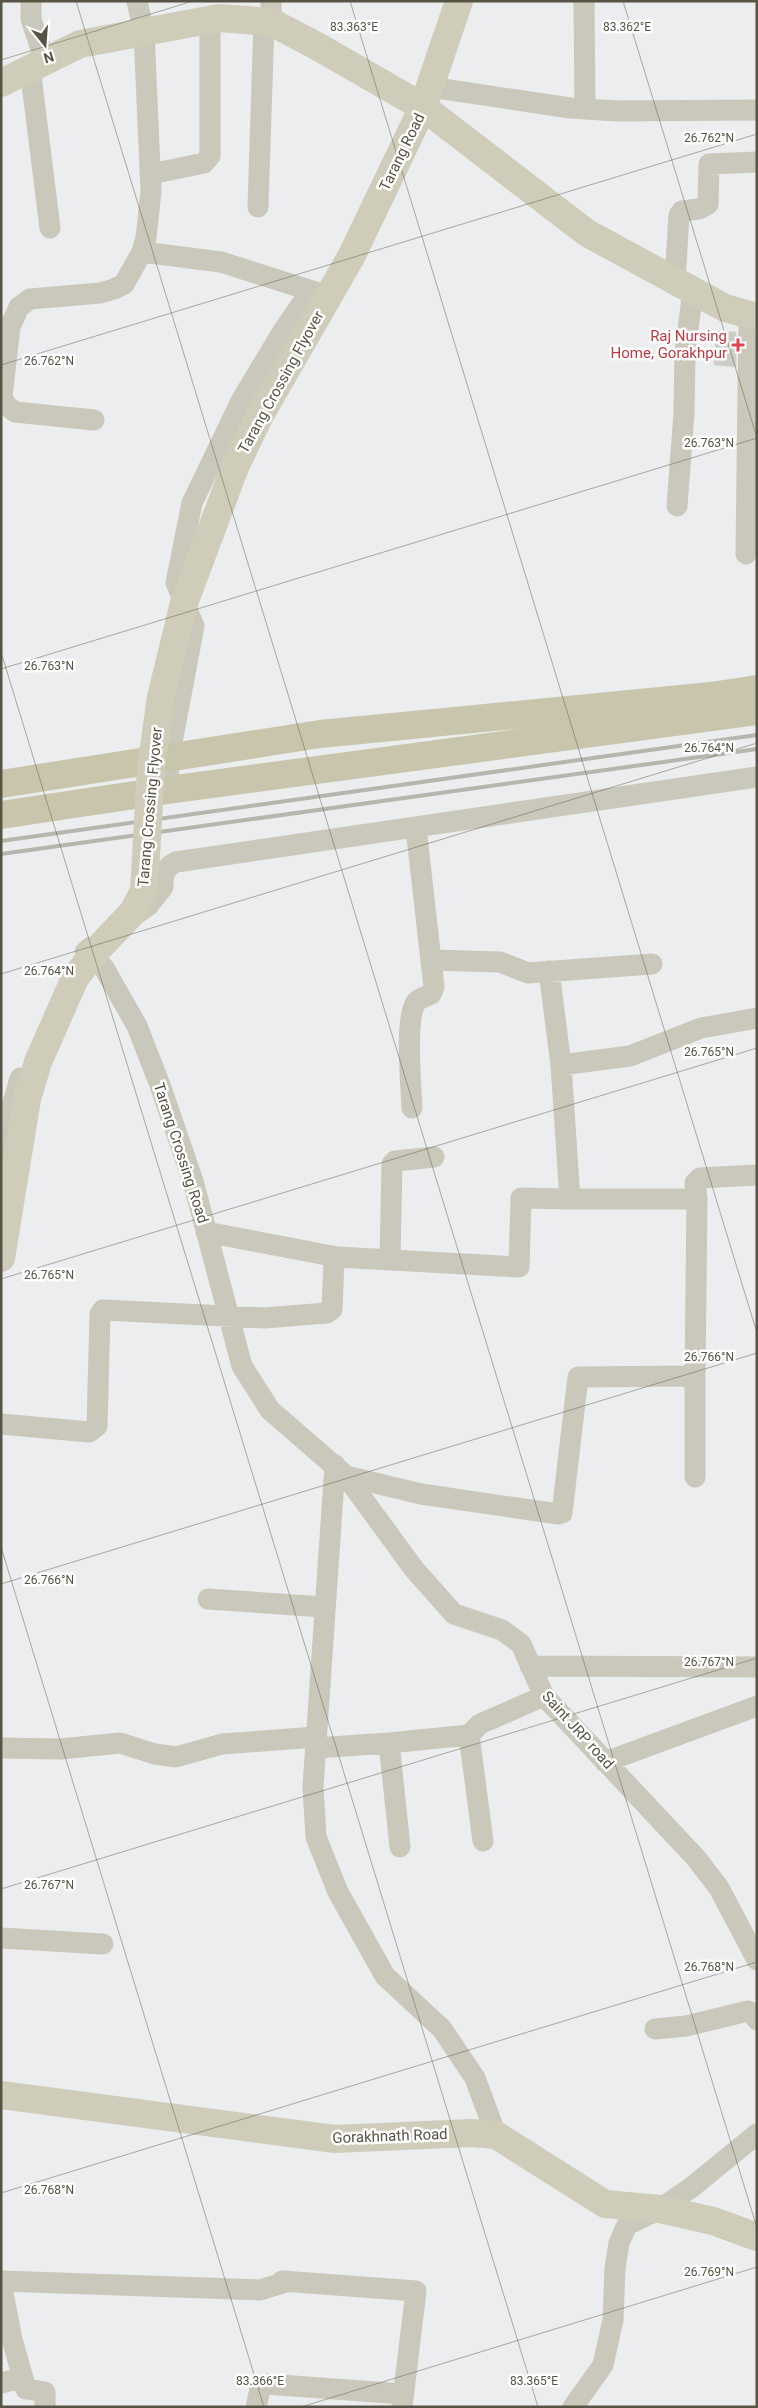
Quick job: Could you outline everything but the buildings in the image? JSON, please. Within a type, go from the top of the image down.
[{"type":"main road","points":[[1,784],[320,734],[711,696],[757,689]]},
{"type":"main road","points":[[1,815],[168,790],[757,711]]},
{"type":"street","points":[[31,1],[31,19],[38,65],[50,228]]},
{"type":"street","points":[[94,420],[16,412],[6,405],[2,396],[10,327],[19,307],[30,298],[92,294],[114,289],[124,284],[142,252],[146,238],[151,174],[144,32],[137,1]]},
{"type":"street","name":"Tarang Road","points":[[322,307],[351,257],[427,97],[459,1]]},
{"type":"street","points":[[584,1],[585,109]]},
{"type":"street","points":[[1,83],[80,44],[219,18],[269,15],[315,45],[427,97],[587,233],[724,308],[753,316],[746,554]]},
{"type":"street","points":[[258,207],[269,15]]},
{"type":"street","points":[[151,174],[196,166],[204,163],[210,156],[210,20]]},
{"type":"street","points":[[427,97],[585,109],[675,112],[757,110]]},
{"type":"street","points":[[677,506],[684,413],[685,352],[684,286],[679,215],[682,211],[699,209],[708,204],[709,164],[757,162]]},
{"type":"street","points":[[142,252],[221,262],[322,307]]},
{"type":"street","points":[[168,790],[169,758],[194,626],[176,583],[192,503],[241,401],[283,331],[301,305],[322,307]]},
{"type":"street","name":"Tarang Crossing Flyover","points":[[1,1258],[28,1099],[38,1062],[75,978],[94,953],[133,912],[144,891],[151,769],[161,697],[184,604],[235,467],[260,414],[322,307]]},
{"type":"street","points":[[1,1163],[9,1117],[24,1063],[64,983],[85,952],[148,906],[163,887],[163,875],[168,867],[176,862],[757,777]]},
{"type":"street","points":[[412,1108],[410,1055],[414,1005],[418,999],[433,991],[432,960],[416,828]]},
{"type":"street","name":"Tarang Crossing Road","points":[[85,952],[104,968],[137,1026],[160,1085],[190,1173],[242,1366],[270,1410],[341,1470]]},
{"type":"street","points":[[432,960],[500,962],[528,972],[652,964]]},
{"type":"street","points":[[549,971],[561,1065],[570,1199]]},
{"type":"street","points":[[561,1065],[630,1056],[701,1028],[757,1018]]},
{"type":"street","points":[[390,1258],[392,1164],[396,1161],[434,1156]]},
{"type":"street","points":[[695,1477],[697,1199],[694,1183],[700,1178],[757,1175]]},
{"type":"street","points":[[206,1232],[337,1257],[390,1258],[519,1267],[521,1198],[697,1199]]},
{"type":"street","points":[[1,1424],[89,1432],[97,1426],[100,1314],[103,1310],[264,1318],[330,1312],[334,1260],[337,1257]]},
{"type":"street","points":[[496,2135],[475,2078],[442,2029],[385,1976],[338,1892],[316,1837],[314,1787],[324,1607],[341,1470],[421,1494],[558,1514],[562,1513],[578,1377],[695,1376]]},
{"type":"street","name":"Saint JRP road","points":[[341,1470],[414,1569],[454,1614],[502,1630],[521,1644],[544,1696],[696,1858],[719,1888],[757,1960]]},
{"type":"street","points":[[208,1599],[324,1607]]},
{"type":"street","points":[[530,1666],[757,1668]]},
{"type":"street","points":[[1,1748],[60,1749],[120,1743],[155,1754],[176,1757],[216,1745],[316,1742],[388,1743],[469,1735],[480,1724],[544,1696]]},
{"type":"street","points":[[605,1762],[757,1706]]},
{"type":"street","points":[[469,1735],[483,1841]]},
{"type":"street","points":[[388,1743],[400,1847]]},
{"type":"street","points":[[1,1938],[103,1944]]},
{"type":"street","points":[[655,2029],[697,2024],[717,2017],[748,2011],[757,2020]]},
{"type":"street","name":"Gorakhnath Road","points":[[1,2095],[335,2139],[471,2133],[496,2135],[604,2204],[660,2209],[713,2220],[757,2237]]},
{"type":"street","points":[[573,2407],[603,2365],[613,2320],[615,2268],[619,2243],[627,2226],[660,2209],[692,2187],[757,2134]]},
{"type":"street","points":[[26,2387],[12,2339],[1,2282],[260,2290],[284,2282],[416,2291],[403,2400],[266,2384],[261,2385],[256,2407]]},
{"type":"street","points":[[1,2382],[20,2378],[28,2390],[45,2392],[45,2407]]},
{"type":"railway","points":[[1,841],[757,735]]},
{"type":"railway","points":[[1,854],[757,749]]},
{"type":"place","name":"Raj Nursing Home, Gorakhpur","points":[[738,345]]}]
